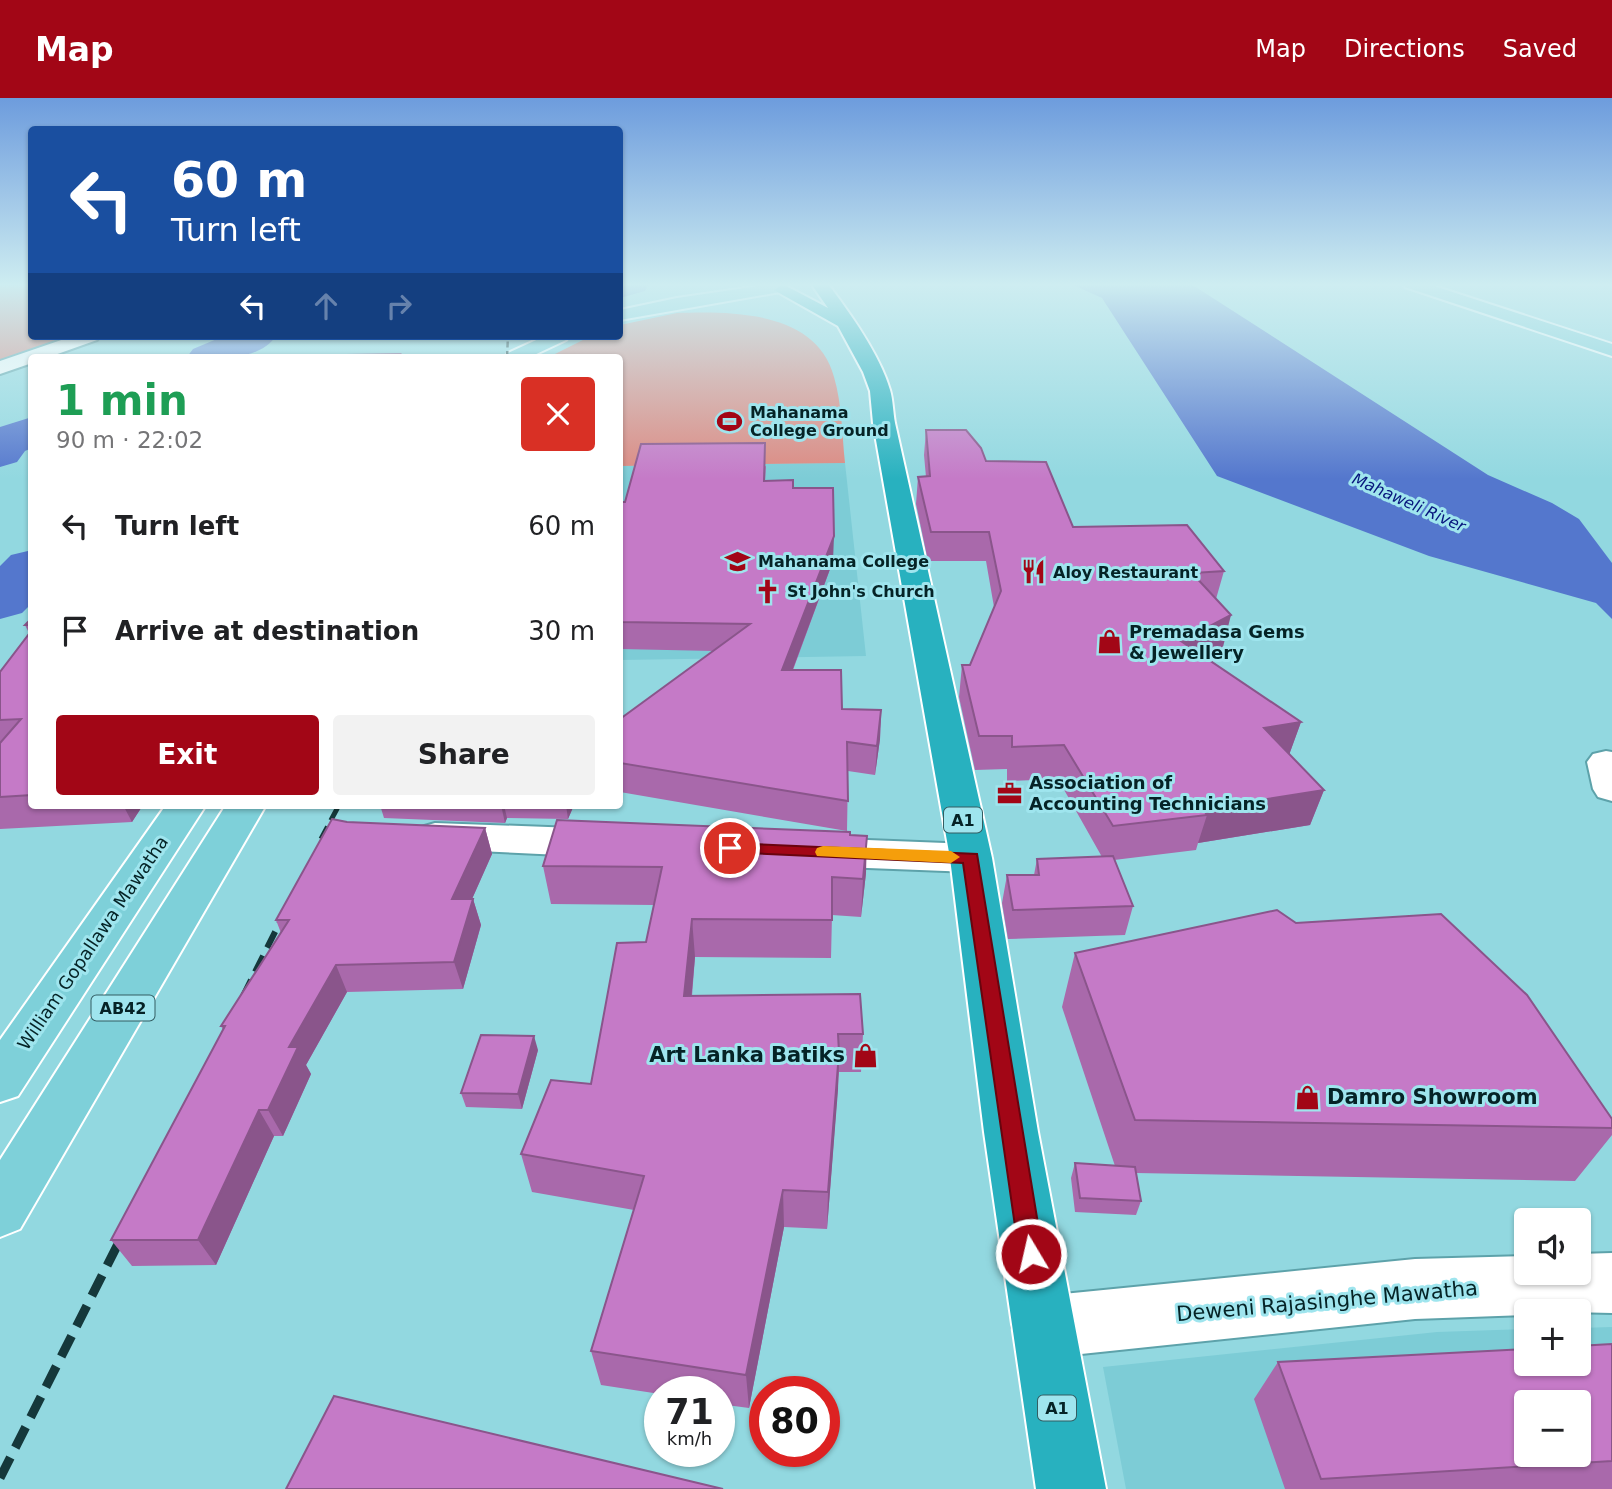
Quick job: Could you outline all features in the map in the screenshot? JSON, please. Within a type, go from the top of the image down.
[{"type":"highway","name":"A1","points":[[861,349],[880,391],[925,637],[971,858],[1011,1132],[1071,1489]]},
{"type":"main road","name":"William Gopallawa Mawatha","points":[[0,1081],[183,809]]},
{"type":"main road","name":"AB42","points":[[0,1210],[244,809]]},
{"type":"street","points":[[0,368],[28,358]]},
{"type":"street","points":[[397,835],[643,845]]},
{"type":"street","points":[[780,850],[971,858]]},
{"type":"street","name":"Deweni Rajasinghe Mawatha","points":[[1043,1327],[1415,1289],[1612,1283]]},
{"type":"shaded area","points":[[0,349],[33,349],[0,361]]},
{"type":"shaded area","name":"Mahanama College Ground","points":[[565,349],[819,349],[825,355],[837,387],[845,463],[623,466],[623,354],[555,354]]},
{"type":"shaded area","name":"Mahanama College","points":[[845,463],[866,656],[623,660],[623,466]]},
{"type":"shaded area","points":[[1612,1327],[1612,1489],[1126,1489],[1103,1367],[1437,1332],[1514,1329],[1514,1376],[1591,1376],[1591,1328]]},
{"type":"water","name":"Mahaweli River","points":[[1135,349],[1292,349],[1488,475],[1552,503],[1579,519],[1612,563],[1612,619],[1596,603],[1429,556],[1217,476]]},
{"type":"building","points":[[926,430],[966,430],[981,448],[986,461],[1046,462],[1073,527],[1187,525],[1224,571],[1192,573],[1231,615],[1181,641],[1301,722],[1264,728],[1324,790],[1203,809],[1207,815],[1113,826],[1064,745],[1012,747],[1012,736],[979,736],[962,665],[970,665],[1001,591],[989,532],[931,532],[918,477],[930,476]]},
{"type":"building","points":[[765,443],[764,481],[793,480],[793,488],[833,488],[834,536],[782,670],[841,670],[842,709],[881,710],[877,746],[847,742],[848,801],[623,764],[623,717],[750,624],[623,622],[623,502],[641,444]]},
{"type":"building","points":[[28,635],[28,795],[0,797],[0,743],[21,719],[0,720],[0,672]]},
{"type":"building","points":[[332,819],[347,822],[485,828],[452,899],[473,899],[454,962],[336,965],[289,1047],[298,1047],[268,1110],[259,1110],[198,1240],[111,1240],[225,1026],[221,1026],[289,920],[276,920]]},
{"type":"building","points":[[557,820],[850,832],[850,835],[867,836],[863,879],[832,877],[832,920],[692,919],[684,996],[860,994],[863,1034],[838,1034],[839,1052],[828,1192],[783,1190],[746,1375],[591,1351],[644,1176],[521,1154],[551,1080],[591,1084],[617,943],[646,942],[662,867],[543,866]]},
{"type":"building","points":[[1113,856],[1133,906],[1013,910],[1007,875],[1039,875],[1037,859]]},
{"type":"building","name":"Damro Showroom","points":[[1277,910],[1296,923],[1441,914],[1527,995],[1612,1119],[1612,1128],[1135,1120],[1075,953]]},
{"type":"building","points":[[481,1035],[534,1036],[518,1094],[461,1093]]},
{"type":"building","points":[[1075,1163],[1135,1167],[1141,1201],[1080,1198]]},
{"type":"building","points":[[1612,1344],[1612,1461],[1591,1462],[1591,1390],[1514,1390],[1515,1467],[1321,1479],[1278,1362],[1514,1350],[1514,1376],[1591,1376],[1591,1345]]},
{"type":"building","points":[[334,1396],[723,1489],[286,1489]]},
{"type":"waterway","points":[[214,354],[226,349]]},
{"type":"waterway","points":[[0,452],[7,441],[28,433]]},
{"type":"waterway","points":[[0,600],[28,572]]},
{"type":"railway","points":[[507,349],[507,354]]},
{"type":"railway","points":[[321,839],[337,809]]},
{"type":"railway","points":[[243,996],[287,908]]},
{"type":"railway","points":[[0,1478],[125,1230]]},
{"type":"slow traffic","points":[[823,852],[951,857]]},
{"type":"place","name":"Mahanama College Ground","points":[[730,421]]},
{"type":"place","name":"Mahanama College","points":[[738,561]]},
{"type":"place","name":"Aloy Restaurant","points":[[1033,572]]},
{"type":"place","name":"St John's Church","points":[[767,591]]},
{"type":"place","name":"Premadasa Gems & Jewellery","points":[[1109,642]]},
{"type":"place","name":"Association of Accounting Technicians","points":[[1009,793]]},
{"type":"place","name":"Art Lanka Batiks","points":[[865,1055]]},
{"type":"place","name":"Damro Showroom","points":[[1307,1097]]},
{"type":"route","points":[[730,848],[971,858],[1031,1254]]}]
